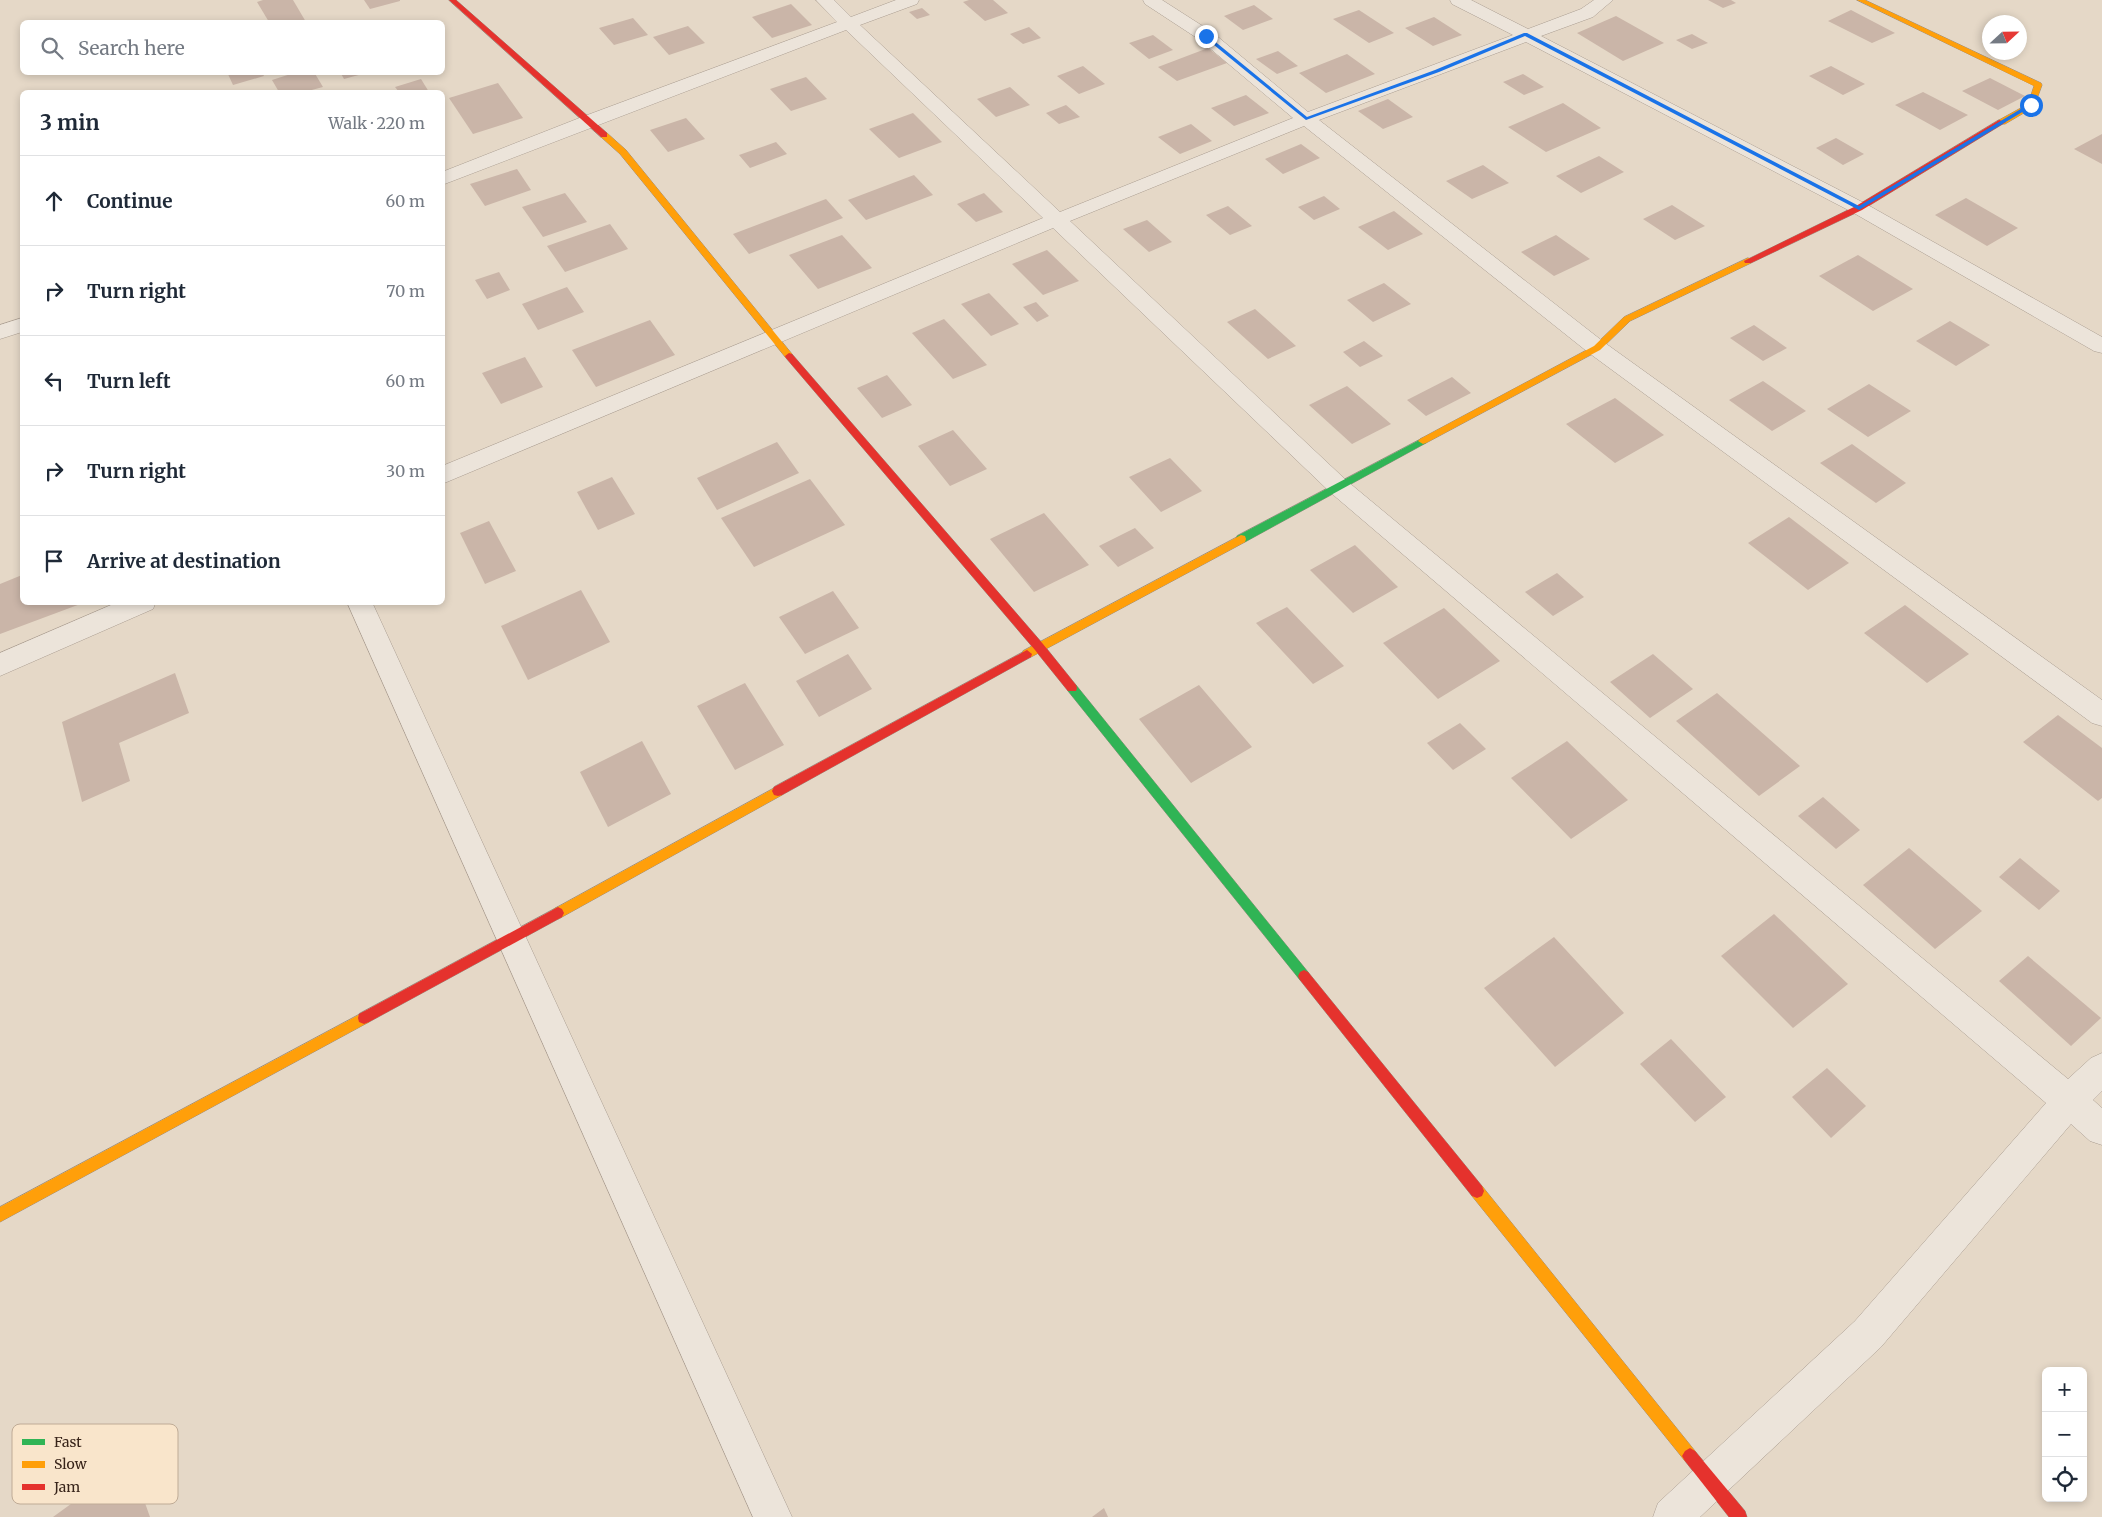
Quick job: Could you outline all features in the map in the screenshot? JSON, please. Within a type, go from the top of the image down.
[{"type":"street","points":[[452,0],[623,152],[773,338],[1039,647],[1712,1481],[1739,1517]]},
{"type":"street","points":[[824,0],[1339,487],[2070,1100],[2102,1129]]},
{"type":"street","points":[[445,178],[588,121],[911,0]]},
{"type":"street","points":[[1151,0],[1206,36],[1306,119],[1598,348],[2102,715]]},
{"type":"street","points":[[1458,0],[1859,208],[2102,346]]},
{"type":"street","points":[[445,475],[1056,220],[1306,119],[1437,71],[1525,34],[1587,13],[1605,0]]},
{"type":"street","points":[[0,1216],[512,938],[1039,647],[1598,348],[1627,319],[1859,208],[2031,105],[2038,85],[1860,0]]},
{"type":"street","points":[[0,332],[20,326]]},
{"type":"street","points":[[0,665],[137,605]]},
{"type":"street","points":[[360,605],[773,1517]]},
{"type":"street","points":[[1672,1517],[1868,1334],[2070,1100],[2102,1069]]},
{"type":"building","points":[[263,0],[293,0],[305,20],[268,20],[257,2]]},
{"type":"building","points":[[364,0],[400,0],[400,1],[370,9]]},
{"type":"building","points":[[969,0],[993,0],[1008,13],[985,21],[963,2]]},
{"type":"building","points":[[1708,0],[1731,0],[1736,3],[1723,8]]},
{"type":"building","points":[[791,4],[812,25],[772,38],[752,17]]},
{"type":"building","points":[[1254,5],[1273,19],[1243,30],[1224,16]]},
{"type":"building","points":[[922,8],[930,15],[917,19],[909,12]]},
{"type":"building","points":[[1359,10],[1394,33],[1369,43],[1333,19]]},
{"type":"building","points":[[1851,10],[1895,33],[1872,43],[1828,21]]},
{"type":"building","points":[[1616,16],[1664,43],[1623,61],[1577,33]]},
{"type":"building","points":[[1434,17],[1462,35],[1433,46],[1405,28]]},
{"type":"building","points":[[633,18],[648,35],[614,45],[599,28]]},
{"type":"building","points":[[688,26],[705,43],[669,55],[653,37]]},
{"type":"building","points":[[1029,27],[1041,38],[1023,44],[1010,34]]},
{"type":"building","points":[[1692,34],[1708,43],[1692,49],[1676,40]]},
{"type":"building","points":[[1153,35],[1173,50],[1149,59],[1129,43]]},
{"type":"building","points":[[1208,48],[1227,63],[1177,81],[1158,67]]},
{"type":"building","points":[[1278,51],[1298,66],[1277,74],[1256,59]]},
{"type":"building","points":[[1347,54],[1375,74],[1326,93],[1299,73]]},
{"type":"building","points":[[1083,66],[1105,84],[1079,94],[1057,76]]},
{"type":"building","points":[[1831,66],[1865,84],[1843,95],[1809,76]]},
{"type":"building","points":[[1523,74],[1544,87],[1524,95],[1503,82]]},
{"type":"building","points":[[228,75],[264,76],[233,85]]},
{"type":"building","points":[[288,75],[316,75],[323,87],[312,90],[278,90],[272,80]]},
{"type":"building","points":[[342,75],[359,75],[344,79]]},
{"type":"building","points":[[806,77],[827,99],[791,111],[770,89]]},
{"type":"building","points":[[1990,78],[2025,96],[1998,110],[1962,91]]},
{"type":"building","points":[[421,79],[428,90],[397,90],[395,87]]},
{"type":"building","points":[[498,83],[523,118],[473,134],[449,98]]},
{"type":"building","points":[[1010,87],[1030,105],[996,117],[977,99]]},
{"type":"building","points":[[1923,92],[1968,115],[1940,130],[1895,105]]},
{"type":"building","points":[[1246,95],[1269,113],[1234,126],[1211,108]]},
{"type":"building","points":[[1388,99],[1413,117],[1383,129],[1358,111]]},
{"type":"building","points":[[1563,103],[1601,128],[1546,152],[1508,127]]},
{"type":"building","points":[[1066,105],[1080,117],[1059,124],[1046,113]]},
{"type":"building","points":[[913,113],[942,142],[899,158],[869,129]]},
{"type":"building","points":[[686,118],[705,139],[668,152],[650,130]]},
{"type":"building","points":[[1191,124],[1212,141],[1180,154],[1158,137]]},
{"type":"building","points":[[2102,134],[2102,164],[2074,149]]},
{"type":"building","points":[[1836,138],[1864,154],[1843,165],[1816,148]]},
{"type":"building","points":[[776,142],[787,154],[750,168],[739,155]]},
{"type":"building","points":[[1301,144],[1320,158],[1283,174],[1265,159]]},
{"type":"building","points":[[1599,156],[1624,172],[1581,193],[1556,176]]},
{"type":"building","points":[[1483,165],[1509,183],[1472,199],[1446,181]]},
{"type":"building","points":[[517,169],[531,190],[485,206],[470,184]]},
{"type":"building","points":[[914,175],[933,195],[866,220],[848,200]]},
{"type":"building","points":[[565,193],[587,222],[543,237],[522,207]]},
{"type":"building","points":[[984,193],[1003,212],[976,222],[957,204]]},
{"type":"building","points":[[1324,196],[1340,209],[1314,220],[1298,207]]},
{"type":"building","points":[[1966,198],[2018,228],[1987,246],[1935,215]]},
{"type":"building","points":[[826,199],[843,218],[749,254],[733,234]]},
{"type":"building","points":[[1672,205],[1705,226],[1675,240],[1643,219]]},
{"type":"building","points":[[1228,206],[1252,226],[1230,235],[1206,215]]},
{"type":"building","points":[[1394,211],[1423,234],[1388,250],[1358,227]]},
{"type":"building","points":[[1147,220],[1172,242],[1149,252],[1123,229]]},
{"type":"building","points":[[610,224],[628,249],[565,272],[547,246]]},
{"type":"building","points":[[842,235],[872,268],[818,289],[789,255]]},
{"type":"building","points":[[1556,235],[1590,259],[1554,276],[1521,252]]},
{"type":"building","points":[[1047,250],[1079,281],[1043,295],[1012,264]]},
{"type":"building","points":[[1858,255],[1913,289],[1873,311],[1819,276]]},
{"type":"building","points":[[499,272],[510,290],[487,299],[475,280]]},
{"type":"building","points":[[1384,283],[1411,304],[1373,322],[1347,300]]},
{"type":"building","points":[[567,287],[584,312],[538,330],[522,304]]},
{"type":"building","points":[[989,293],[1019,324],[991,336],[961,304]]},
{"type":"building","points":[[1036,302],[1049,316],[1037,322],[1023,307]]},
{"type":"building","points":[[1255,309],[1296,346],[1268,359],[1227,322]]},
{"type":"building","points":[[944,319],[987,365],[953,379],[912,333]]},
{"type":"building","points":[[650,320],[675,355],[596,387],[572,350]]},
{"type":"building","points":[[1950,321],[1990,345],[1956,366],[1916,341]]},
{"type":"building","points":[[1754,325],[1787,348],[1763,361],[1730,338]]},
{"type":"building","points":[[1364,341],[1383,356],[1360,367],[1343,352]]},
{"type":"building","points":[[525,357],[543,387],[501,404],[482,373]]},
{"type":"building","points":[[887,375],[912,405],[882,418],[857,388]]},
{"type":"building","points":[[1452,377],[1471,393],[1426,416],[1407,400]]},
{"type":"building","points":[[1763,381],[1806,411],[1772,431],[1729,400]]},
{"type":"building","points":[[1869,384],[1911,411],[1868,437],[1827,409]]},
{"type":"building","points":[[1347,386],[1391,424],[1352,444],[1309,405]]},
{"type":"building","points":[[1615,398],[1664,435],[1615,463],[1566,424]]},
{"type":"building","points":[[953,430],[987,469],[950,486],[918,446]]},
{"type":"building","points":[[777,442],[799,473],[717,510],[697,478]]},
{"type":"building","points":[[1852,444],[1906,483],[1876,503],[1820,463]]},
{"type":"building","points":[[1170,458],[1202,491],[1161,512],[1129,477]]},
{"type":"building","points":[[612,477],[635,514],[598,530],[577,492]]},
{"type":"building","points":[[810,479],[845,525],[754,567],[721,518]]},
{"type":"building","points":[[1044,513],[1089,565],[1034,592],[990,539]]},
{"type":"building","points":[[1789,517],[1849,563],[1808,590],[1748,543]]},
{"type":"building","points":[[489,521],[516,571],[485,584],[460,533]]},
{"type":"building","points":[[1135,528],[1154,548],[1118,567],[1099,546]]},
{"type":"building","points":[[1355,545],[1398,587],[1353,613],[1310,570]]},
{"type":"building","points":[[1557,573],[1584,597],[1553,616],[1525,592]]},
{"type":"building","points":[[20,576],[20,605],[78,605],[0,634],[0,584]]},
{"type":"building","points":[[581,590],[610,642],[528,680],[501,626]]},
{"type":"building","points":[[833,591],[859,628],[805,654],[779,617]]},
{"type":"building","points":[[1905,605],[1969,654],[1927,683],[1864,633]]},
{"type":"building","points":[[1287,607],[1344,666],[1313,684],[1256,623]]},
{"type":"building","points":[[1444,608],[1500,661],[1438,699],[1383,643]]},
{"type":"building","points":[[848,654],[872,689],[819,717],[796,681]]},
{"type":"building","points":[[1653,654],[1693,689],[1650,718],[1610,682]]},
{"type":"building","points":[[175,673],[189,713],[119,743],[130,781],[82,802],[62,722]]},
{"type":"building","points":[[745,683],[784,745],[735,770],[697,706]]},
{"type":"building","points":[[1199,685],[1252,747],[1191,783],[1139,719]]},
{"type":"building","points":[[1717,693],[1800,766],[1759,796],[1676,721]]},
{"type":"building","points":[[2058,715],[2102,748],[2102,798],[2098,801],[2023,742]]},
{"type":"building","points":[[1460,723],[1486,749],[1453,770],[1427,743]]},
{"type":"building","points":[[642,741],[671,794],[608,827],[580,772]]},
{"type":"building","points":[[1567,741],[1628,800],[1571,839],[1511,778]]},
{"type":"building","points":[[1823,797],[1860,830],[1836,849],[1798,816]]},
{"type":"building","points":[[1909,848],[1982,911],[1935,949],[1863,885]]},
{"type":"building","points":[[2020,858],[2060,891],[2039,910],[1999,877]]},
{"type":"building","points":[[1774,914],[1848,984],[1793,1028],[1721,956]]},
{"type":"building","points":[[1554,937],[1624,1013],[1555,1067],[1484,988]]},
{"type":"building","points":[[2028,956],[2101,1018],[2071,1046],[1999,981]]},
{"type":"building","points":[[1671,1039],[1726,1097],[1695,1122],[1640,1064]]},
{"type":"building","points":[[1827,1068],[1866,1106],[1831,1138],[1792,1097]]},
{"type":"building","points":[[71,1504],[145,1504],[150,1517],[53,1517]]},
{"type":"building","points":[[1104,1508],[1108,1517],[1092,1517]]},
{"type":"traffic: fast","points":[[1241,539],[1423,441]]},
{"type":"traffic: fast","points":[[1072,688],[1304,976]]},
{"type":"traffic: slow","points":[[1860,0],[2038,85],[2031,105],[2002,122]]},
{"type":"traffic: slow","points":[[604,135],[623,152],[789,356]]},
{"type":"traffic: slow","points":[[1423,441],[1597,348],[1627,319],[1748,261]]},
{"type":"traffic: slow","points":[[1027,654],[1241,539]]},
{"type":"traffic: slow","points":[[558,913],[778,791]]},
{"type":"traffic: slow","points":[[0,1215],[364,1018]]},
{"type":"traffic: slow","points":[[1477,1191],[1690,1456]]},
{"type":"traffic: jam","points":[[452,0],[604,135]]},
{"type":"traffic: jam","points":[[1748,261],[1859,208],[2002,122]]},
{"type":"traffic: jam","points":[[789,356],[1072,688]]},
{"type":"traffic: jam","points":[[778,791],[1027,654]]},
{"type":"traffic: jam","points":[[364,1018],[558,913]]},
{"type":"traffic: jam","points":[[1304,976],[1477,1191]]},
{"type":"traffic: jam","points":[[1690,1456],[1739,1517]]},
{"type":"route","points":[[1206,36],[1306,119],[1437,71],[1525,34],[1859,208],[2031,105]]}]
